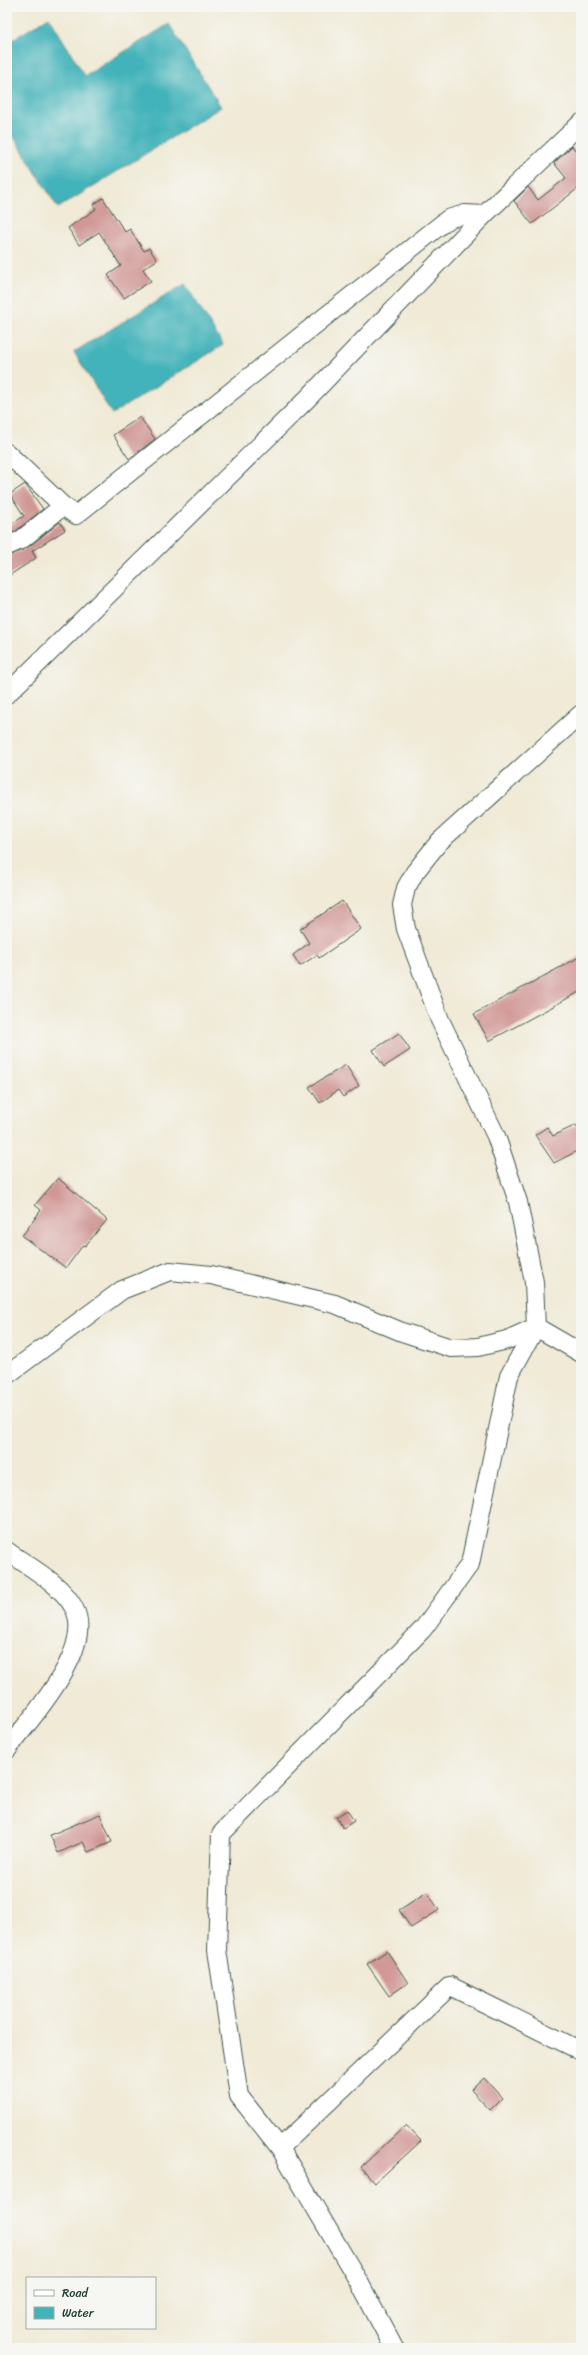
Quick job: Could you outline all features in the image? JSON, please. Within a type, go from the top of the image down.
[{"type":"street","points":[[7,694],[307,399],[484,215],[581,123]]},
{"type":"street","points":[[7,453],[63,506],[76,515],[448,219],[465,214],[484,215]]},
{"type":"street","points":[[7,546],[21,540],[63,506]]},
{"type":"street","points":[[394,2348],[359,2282],[280,2148],[239,2096],[218,1950],[221,1834],[423,1629],[470,1564],[509,1376],[536,1327],[534,1282],[518,1202],[496,1136],[440,1020],[406,929],[402,905],[406,888],[414,872],[439,842],[581,714]]},
{"type":"street","points":[[7,1375],[122,1290],[170,1270],[211,1275],[335,1304],[402,1332],[451,1348],[478,1347],[507,1340],[536,1327]]},
{"type":"street","points":[[536,1327],[581,1354]]},
{"type":"street","points":[[7,1551],[58,1588],[73,1607],[79,1620],[69,1663],[57,1685],[7,1750]]},
{"type":"street","points":[[280,2148],[450,1986],[581,2052]]},
{"type":"water","points":[[49,17],[85,76],[169,24],[221,107],[58,208],[7,126],[7,43]]},
{"type":"water","points":[[185,284],[223,345],[112,414],[74,352]]},
{"type":"building","points":[[572,146],[581,158],[581,186],[532,224],[514,201],[528,187],[538,200],[566,178],[554,163]]},
{"type":"building","points":[[103,198],[125,232],[130,229],[144,251],[149,248],[157,260],[143,269],[151,281],[124,298],[108,275],[121,266],[99,232],[79,245],[68,228],[96,209],[93,205]]},
{"type":"building","points":[[140,417],[155,439],[129,459],[113,435]]},
{"type":"building","points":[[25,484],[43,509],[16,531],[7,535],[7,527],[24,516],[10,494]]},
{"type":"building","points":[[60,522],[65,530],[32,551],[36,558],[7,577],[7,556],[27,548]]},
{"type":"building","points":[[342,901],[361,929],[319,958],[317,955],[300,966],[293,955],[309,943],[300,929]]},
{"type":"building","points":[[581,956],[581,991],[489,1041],[474,1014]]},
{"type":"building","points":[[399,1033],[410,1050],[384,1067],[373,1050]]},
{"type":"building","points":[[346,1065],[359,1086],[343,1097],[338,1090],[320,1103],[309,1087]]},
{"type":"building","points":[[576,1125],[581,1135],[581,1149],[554,1163],[535,1135],[547,1127],[553,1136]]},
{"type":"building","points":[[58,1178],[107,1220],[85,1246],[83,1245],[66,1268],[22,1236],[41,1210],[35,1205]]},
{"type":"building","points":[[347,1810],[354,1821],[343,1828],[336,1817]]},
{"type":"building","points":[[100,1814],[112,1842],[88,1852],[83,1842],[58,1853],[50,1835]]},
{"type":"building","points":[[427,1892],[439,1910],[411,1928],[399,1910]]},
{"type":"building","points":[[387,1951],[408,1983],[389,1996],[367,1964]]},
{"type":"building","points":[[484,2078],[502,2098],[490,2110],[471,2090]]},
{"type":"building","points":[[406,2125],[421,2141],[375,2183],[361,2167]]}]
